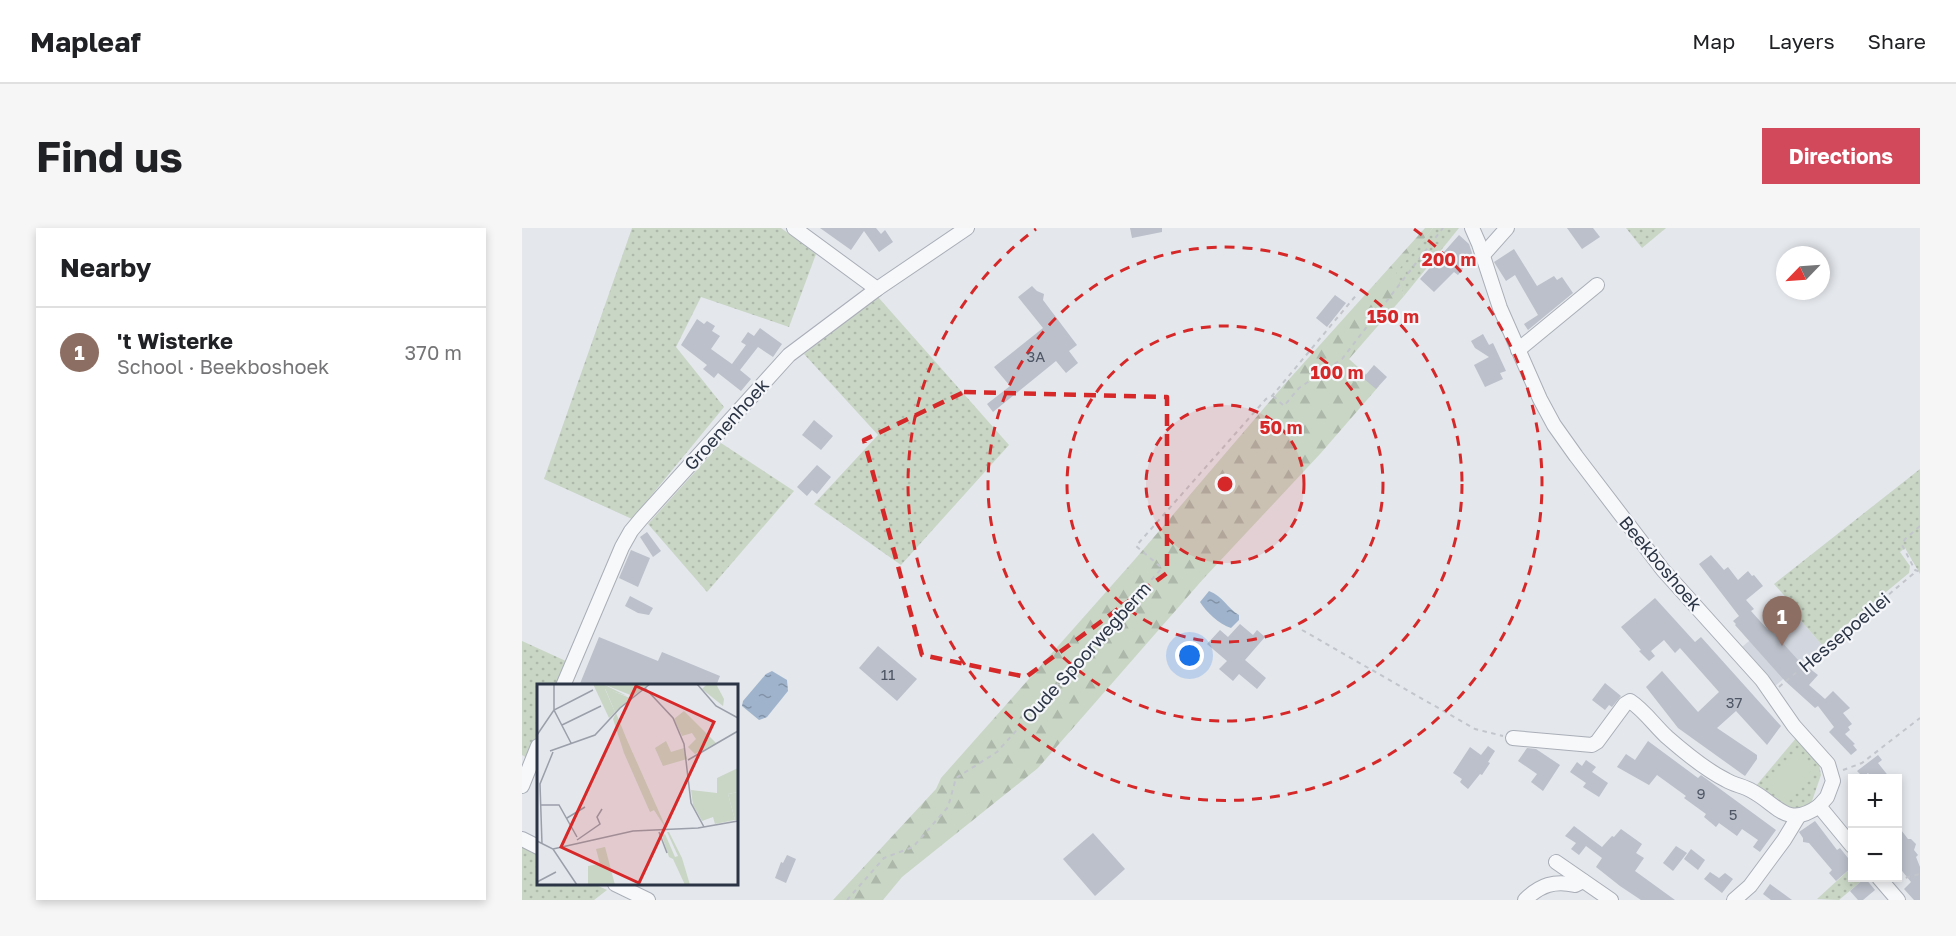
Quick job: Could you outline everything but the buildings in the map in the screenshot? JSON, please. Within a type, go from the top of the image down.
[{"type":"street","points":[[794,228],[877,289]]},
{"type":"street","name":"Groenenhoek","points":[[564,684],[622,547],[631,531],[789,355],[877,289],[967,228]]},
{"type":"street","name":"Beekboshoek","points":[[1472,228],[1518,350],[1554,425],[1663,570],[1772,693],[1794,726],[1823,758],[1832,773]]},
{"type":"street","points":[[1483,255],[1507,228]]},
{"type":"street","points":[[1518,350],[1597,285]]},
{"type":"street","points":[[1513,738],[1592,745],[1597,742],[1625,704],[1630,702],[1666,736],[1726,780],[1751,790],[1785,815],[1798,817],[1819,806],[1831,789],[1832,773]]},
{"type":"street","points":[[522,786],[537,748]]},
{"type":"street","points":[[1819,806],[1848,841]]},
{"type":"street","points":[[1734,900],[1750,886],[1798,817]]},
{"type":"street","points":[[522,839],[537,846]]},
{"type":"street","points":[[1556,862],[1611,900]]},
{"type":"street","points":[[1525,900],[1544,885],[1561,882],[1575,885],[1583,881]]},
{"type":"street","points":[[1884,882],[1899,900]]},
{"type":"street","points":[[617,885],[648,900]]},
{"type":"path","points":[[1358,293],[1272,396],[1284,406],[1299,388],[1342,359],[1443,228]]},
{"type":"path","name":"Oude Spoorwegberm","points":[[847,900],[884,858],[913,847],[948,807],[956,778],[998,752],[1162,568],[1137,546],[1266,399],[1272,396]]},
{"type":"path","points":[[1920,526],[1905,539],[1902,545],[1915,570],[1920,572]]},
{"type":"path","name":"Hessepoellei","points":[[1772,693],[1915,570]]},
{"type":"path","points":[[1302,630],[1475,729],[1513,738]]},
{"type":"path","points":[[1832,773],[1862,763],[1920,718]]},
{"type":"path","points":[[1902,877],[1920,874]]},
{"type":"highlighted area","points":[[964,392],[1167,397],[1167,573],[1026,677],[922,655],[864,440]]},
{"type":"shaded area","points":[[1789,607],[1822,645],[1775,686],[1742,647]]},
{"type":"green space","points":[[632,228],[781,228],[816,254],[789,327],[701,297],[676,347],[724,407],[632,519],[544,479]]},
{"type":"green space","points":[[1425,228],[1433,228],[1396,273],[1404,296],[1349,359],[1379,386],[1320,454],[1204,578],[1038,768],[902,877],[883,900],[833,900],[936,789],[941,778],[1136,558],[1283,386]]},
{"type":"green space","points":[[1433,228],[1459,228],[1404,296],[1395,273]]},
{"type":"green space","points":[[1626,228],[1666,228],[1642,248]]},
{"type":"green space","points":[[878,297],[1009,445],[901,565],[814,504],[878,435],[804,354]]},
{"type":"green space","points":[[721,443],[794,491],[707,592],[648,524]]},
{"type":"green space","points":[[1920,469],[1920,574],[1905,548],[1900,552],[1910,566],[1909,573],[1822,645],[1789,607],[1792,604],[1774,584]]},
{"type":"green space","points":[[522,641],[568,662],[558,684],[537,684],[537,734],[527,758],[522,755]]},
{"type":"green space","points":[[1797,737],[1819,764],[1821,775],[1812,801],[1807,806],[1793,811],[1755,787]]},
{"type":"green space","points":[[1795,753],[1813,769],[1783,801],[1766,786]]},
{"type":"green space","points":[[522,847],[537,855],[537,885],[596,885],[607,890],[594,900],[522,900]]},
{"type":"green space","points":[[1848,871],[1848,882],[1860,882],[1839,900],[1817,899]]},
{"type":"water","points":[[1209,591],[1239,615],[1239,620],[1231,628],[1213,617],[1200,602]]},
{"type":"water","points":[[772,671],[787,680],[788,691],[767,717],[759,720],[742,706],[743,701],[766,674]]},
{"type":"place","name":"'t Wisterke","points":[[1782,646]]}]
